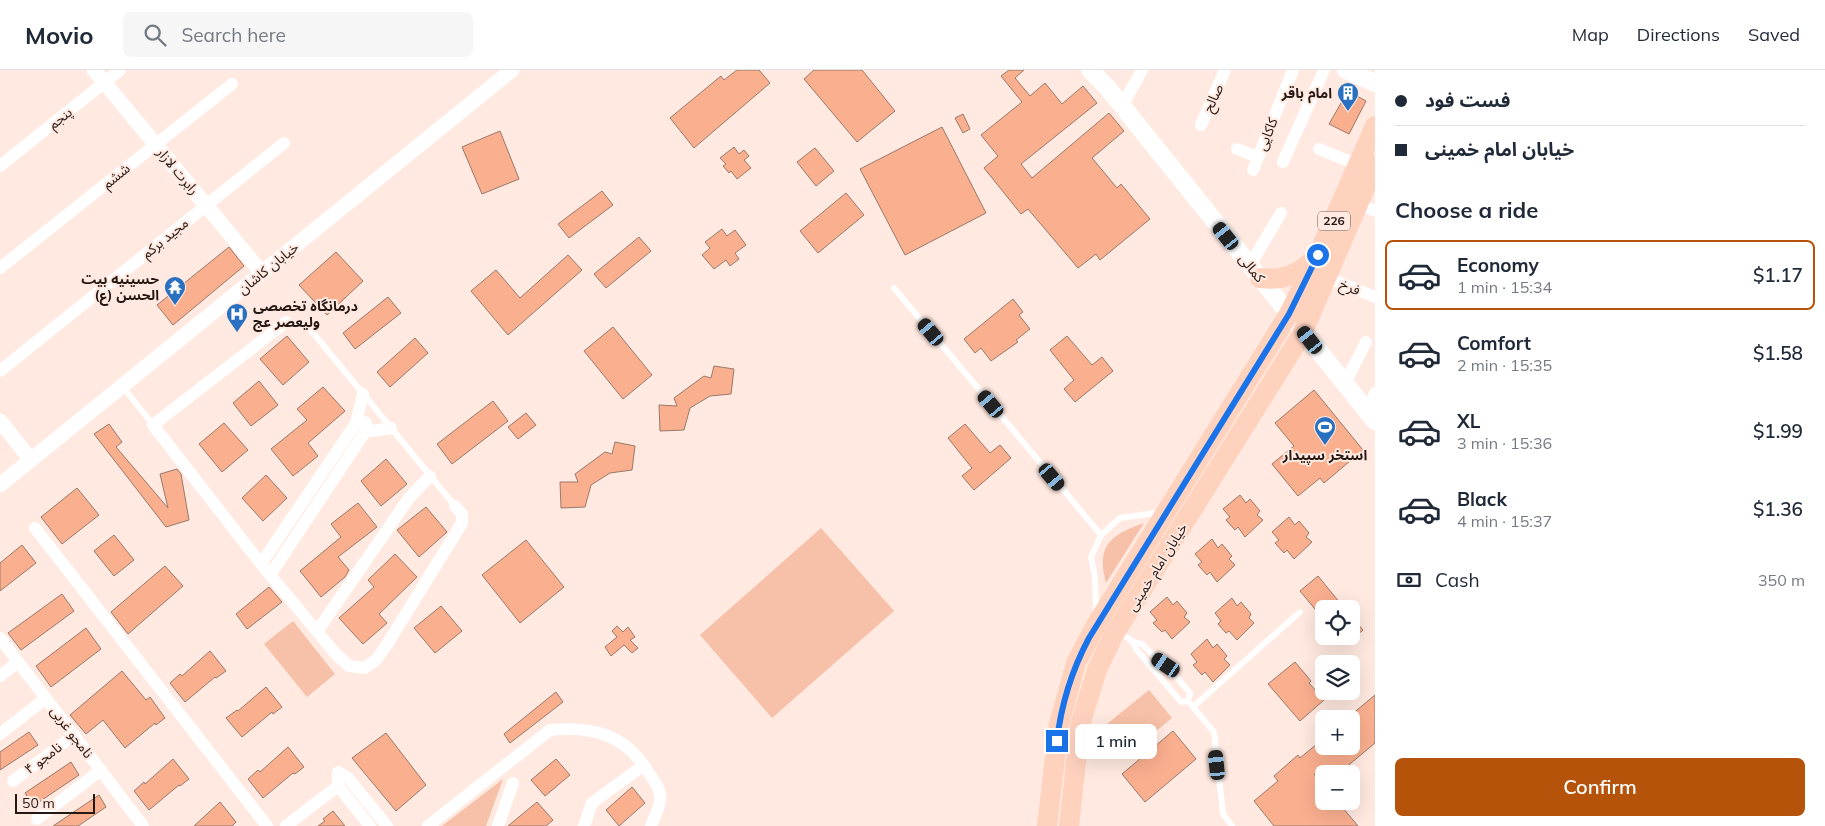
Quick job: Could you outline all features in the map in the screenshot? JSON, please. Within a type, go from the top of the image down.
[{"type":"main road","name":"کمالی","points":[[1090,70],[1122,106],[1371,416]]},
{"type":"main road","points":[[1346,70],[1375,82]]},
{"type":"main road","name":"226","points":[[1303,330],[1326,277],[1367,207],[1367,165],[1375,126]]},
{"type":"main road","name":"226","points":[[1289,314],[1318,255],[1367,165]]},
{"type":"main road","points":[[1255,271],[1279,279],[1290,276],[1305,268],[1318,255]]},
{"type":"main road","name":"خیابان امام خمینی","points":[[1047,826],[1059,724],[1076,663],[1096,625],[1169,511],[1289,314]]},
{"type":"main road","name":"خیابان امام خمینی","points":[[1069,826],[1080,725],[1097,670],[1115,633],[1303,330]]},
{"type":"main road","points":[[1096,625],[1096,634],[1100,640],[1108,639],[1115,633]]},
{"type":"street","name":"رابرت لازار","points":[[94,70],[262,273]]},
{"type":"street","name":"پنجم","points":[[0,166],[120,70]]},
{"type":"street","name":"خیابان کاشان","points":[[0,486],[512,70]]},
{"type":"street","points":[[1122,106],[1142,70]]},
{"type":"street","name":"صالح","points":[[1200,125],[1225,70]]},
{"type":"street","name":"کاکایی","points":[[1253,170],[1293,70]]},
{"type":"street","points":[[1284,162],[1324,70]]},
{"type":"street","name":"ششم","points":[[0,268],[232,84]]},
{"type":"street","name":"مجید برکم","points":[[0,371],[284,143]]},
{"type":"street","points":[[1237,149],[1258,157]]},
{"type":"street","points":[[1318,149],[1367,165]]},
{"type":"street","points":[[1255,271],[1281,213]]},
{"type":"street","name":"فرخ","points":[[1326,277],[1375,297]]},
{"type":"street","points":[[286,322],[153,425],[261,564],[318,630],[335,653],[349,666],[364,668],[376,660],[462,523],[462,514],[455,506]]},
{"type":"street","points":[[1345,383],[1366,342]]},
{"type":"street","points":[[1371,416],[1375,393]]},
{"type":"street","points":[[270,575],[360,428],[363,394]]},
{"type":"street","points":[[0,421],[31,460]]},
{"type":"street","points":[[360,428],[391,428]]},
{"type":"street","points":[[261,564],[360,428]]},
{"type":"street","points":[[318,630],[409,498],[430,476]]},
{"type":"street","points":[[35,528],[267,826]]},
{"type":"street","name":"نامجو غربی","points":[[0,638],[143,826]]},
{"type":"street","points":[[0,676],[18,662]]},
{"type":"street","points":[[0,734],[46,698]]},
{"type":"street","points":[[428,826],[550,730],[573,728],[590,729],[606,734],[621,742],[644,764],[660,790],[660,802],[651,826]]},
{"type":"street","name":"نامجو ۴","points":[[13,781],[74,735]]},
{"type":"street","points":[[584,826],[592,803],[644,764]]},
{"type":"street","points":[[37,820],[101,770]]},
{"type":"street","points":[[370,826],[338,786],[338,772],[348,778],[387,826]]},
{"type":"street","points":[[498,826],[513,783]]},
{"type":"street","points":[[286,826],[338,786]]},
{"type":"lane","points":[[894,288],[1101,535]]},
{"type":"lane","points":[[286,322],[303,323],[310,329],[455,506]]},
{"type":"lane","points":[[122,386],[153,425]]},
{"type":"lane","points":[[1096,625],[1096,577],[1091,557],[1101,535],[1120,518],[1169,511]]},
{"type":"lane","points":[[1191,704],[1300,612]]},
{"type":"lane","points":[[1115,633],[1133,642],[1142,644],[1166,665],[1190,693],[1191,704],[1214,732],[1223,814],[1232,826]]},
{"type":"lane","points":[[1133,642],[1136,649],[1181,702],[1191,704]]},
{"type":"lane","points":[[1148,663],[1155,657]]},
{"type":"shaded area","points":[[1144,523],[1106,583],[1103,560],[1108,544],[1122,532]]},
{"type":"shaded area","points":[[821,528],[894,611],[772,718],[700,635]]},
{"type":"shaded area","points":[[293,621],[335,674],[307,697],[264,644]]},
{"type":"shaded area","points":[[1149,690],[1172,718],[1125,757],[1102,728]]},
{"type":"shaded area","points":[[503,779],[486,826],[442,826]]},
{"type":"building","points":[[737,70],[759,70],[770,83],[694,148],[670,118],[721,76],[724,80]]},
{"type":"building","points":[[814,70],[862,70],[895,111],[857,142],[804,79]]},
{"type":"building","points":[[1009,70],[1024,70],[1015,78],[1030,96],[1045,83],[1062,104],[1083,86],[1097,103],[1021,164],[1032,178],[1109,113],[1124,131],[1092,158],[1117,188],[1121,184],[1150,219],[1100,260],[1096,254],[1078,268],[1028,209],[1021,214],[984,168],[998,156],[981,135],[1022,102],[1001,76]]},
{"type":"building","name":"امام باقر","points":[[1348,91],[1366,101],[1349,134],[1329,124]]},
{"type":"building","points":[[963,114],[970,129],[963,133],[955,118]]},
{"type":"building","points":[[942,127],[986,213],[905,255],[860,169]]},
{"type":"building","points":[[500,131],[519,179],[482,194],[462,147]]},
{"type":"building","points":[[734,147],[739,154],[744,150],[749,156],[744,160],[751,168],[737,179],[731,171],[729,173],[723,166],[726,164],[720,158]]},
{"type":"building","points":[[815,148],[834,171],[816,186],[797,162]]},
{"type":"building","points":[[602,191],[613,205],[569,238],[558,224]]},
{"type":"building","points":[[846,193],[864,215],[818,253],[800,231]]},
{"type":"building","points":[[722,229],[727,236],[735,230],[746,245],[735,253],[739,259],[730,266],[726,260],[714,269],[702,255],[710,248],[705,242]]},
{"type":"building","points":[[639,237],[651,251],[606,288],[594,274]]},
{"type":"building","points":[[229,247],[244,266],[173,325],[157,305]]},
{"type":"building","points":[[336,252],[363,281],[327,315],[299,285]]},
{"type":"building","points":[[568,255],[582,270],[508,335],[471,291],[496,270],[520,298]]},
{"type":"building","points":[[388,297],[401,313],[355,349],[343,333]]},
{"type":"building","points":[[1013,299],[1023,312],[1019,315],[1030,329],[1016,340],[1018,342],[991,361],[981,348],[975,353],[964,339]]},
{"type":"building","points":[[613,327],[652,375],[623,399],[584,351]]},
{"type":"building","points":[[287,336],[309,362],[283,385],[260,359]]},
{"type":"building","points":[[1067,336],[1092,365],[1102,357],[1113,371],[1075,402],[1064,389],[1074,380],[1050,350]]},
{"type":"building","points":[[415,338],[428,353],[390,387],[377,372]]},
{"type":"building","points":[[714,366],[734,369],[731,394],[710,396],[690,408],[684,430],[660,431],[659,405],[677,406],[674,398],[704,376],[711,378]]},
{"type":"building","points":[[259,381],[278,405],[251,426],[233,403]]},
{"type":"building","points":[[323,387],[345,411],[308,443],[318,456],[293,476],[271,449],[307,420],[297,409]]},
{"type":"building","points":[[1314,390],[1363,450],[1324,483],[1320,478],[1298,496],[1272,464],[1294,446],[1275,423]]},
{"type":"building","points":[[493,401],[508,421],[452,464],[437,444]]},
{"type":"building","points":[[526,413],[536,425],[518,439],[508,427]]},
{"type":"building","points":[[224,423],[248,450],[222,472],[199,444]]},
{"type":"building","points":[[109,424],[122,442],[116,447],[168,508],[160,474],[177,469],[181,474],[189,520],[166,527],[94,434]]},
{"type":"building","points":[[965,424],[990,453],[1000,445],[1011,458],[974,490],[962,476],[972,468],[948,438]]},
{"type":"building","points":[[615,442],[635,446],[632,470],[610,473],[591,485],[585,507],[561,508],[560,482],[578,482],[575,474],[605,452],[612,454]]},
{"type":"building","points":[[386,459],[407,484],[381,506],[361,481]]},
{"type":"building","points":[[266,475],[287,498],[263,521],[242,498]]},
{"type":"building","points":[[77,488],[99,515],[62,544],[41,517]]},
{"type":"building","points":[[1240,495],[1246,503],[1250,499],[1260,511],[1257,515],[1263,520],[1245,537],[1238,527],[1235,530],[1226,520],[1230,517],[1223,509]]},
{"type":"building","points":[[358,503],[377,527],[338,557],[349,570],[345,577],[321,597],[300,571],[341,537],[331,524]]},
{"type":"building","points":[[426,507],[447,532],[419,557],[397,530]]},
{"type":"building","points":[[1289,517],[1295,525],[1299,521],[1309,533],[1306,537],[1312,542],[1294,559],[1287,550],[1284,553],[1275,543],[1279,540],[1272,532]]},
{"type":"building","points":[[114,535],[134,560],[114,576],[94,551]]},
{"type":"building","points":[[1212,539],[1218,548],[1222,544],[1232,556],[1229,559],[1235,565],[1217,582],[1210,572],[1207,575],[1198,565],[1202,562],[1195,554]]},
{"type":"building","points":[[526,540],[564,587],[520,623],[482,575]]},
{"type":"building","points":[[22,545],[36,563],[0,591],[0,563]]},
{"type":"building","points":[[395,554],[417,577],[379,614],[387,623],[363,644],[339,618],[374,587],[368,580]]},
{"type":"building","points":[[165,566],[183,586],[128,634],[111,612]]},
{"type":"building","points":[[1318,576],[1338,600],[1315,600],[1315,609],[1300,591]]},
{"type":"building","points":[[269,587],[282,602],[247,629],[236,614]]},
{"type":"building","points":[[62,594],[74,611],[21,650],[8,633]]},
{"type":"building","points":[[1167,597],[1173,605],[1177,601],[1187,613],[1184,617],[1190,622],[1172,639],[1165,630],[1162,632],[1153,623],[1157,620],[1150,612]]},
{"type":"building","points":[[1232,598],[1237,606],[1241,602],[1251,614],[1249,618],[1254,623],[1237,640],[1229,631],[1226,633],[1218,624],[1221,621],[1215,613]]},
{"type":"building","points":[[441,606],[462,631],[435,653],[414,628]]},
{"type":"building","points":[[617,626],[623,632],[628,627],[635,637],[630,640],[638,648],[632,653],[624,645],[611,656],[605,647],[617,637],[612,631]]},
{"type":"building","points":[[86,628],[101,649],[51,687],[36,666]]},
{"type":"building","points":[[1207,639],[1213,648],[1217,644],[1227,656],[1224,659],[1230,665],[1213,682],[1205,672],[1202,675],[1193,665],[1197,662],[1191,654]]},
{"type":"building","points":[[210,651],[226,671],[215,677],[185,702],[170,683],[180,674],[182,676]]},
{"type":"building","points":[[1295,662],[1311,681],[1309,683],[1315,690],[1315,700],[1324,700],[1300,721],[1268,684]]},
{"type":"building","points":[[122,671],[146,700],[150,697],[165,718],[156,725],[155,723],[125,748],[103,720],[86,734],[70,715]]},
{"type":"building","points":[[266,687],[282,707],[273,714],[272,712],[242,737],[226,718],[238,711]]},
{"type":"building","points":[[556,692],[563,702],[510,743],[504,734]]},
{"type":"building","points":[[1375,695],[1375,743],[1349,765],[1315,765],[1314,774],[1315,810],[1345,810],[1358,826],[1274,826],[1254,801],[1278,781],[1274,776],[1298,755],[1300,758],[1315,746],[1315,755],[1360,755],[1360,710],[1357,710]]},
{"type":"building","points":[[1173,731],[1196,759],[1145,802],[1122,774]]},
{"type":"building","points":[[29,732],[38,745],[0,770],[0,752]]},
{"type":"building","points":[[386,733],[426,785],[396,811],[352,758]]},
{"type":"building","points":[[288,747],[304,767],[295,774],[293,773],[263,798],[248,779],[258,770],[260,772]]},
{"type":"building","points":[[173,759],[189,779],[149,810],[134,791],[144,782],[145,784]]},
{"type":"building","points":[[556,759],[570,775],[545,796],[531,780]]},
{"type":"building","points":[[71,762],[79,775],[33,806],[25,793]]},
{"type":"building","points":[[632,787],[645,803],[619,826],[606,810]]},
{"type":"building","points":[[99,795],[106,807],[78,826],[53,826]]},
{"type":"building","points":[[220,802],[236,822],[232,826],[194,826]]},
{"type":"building","points":[[537,802],[553,820],[546,826],[508,826]]},
{"type":"building","points":[[333,811],[345,826],[318,826],[325,821],[323,819]]},
{"type":"place","name":"امام باقر","points":[[1348,112]]},
{"type":"place","name":"حسینیه بیت الحسن (ع)","points":[[175,306]]},
{"type":"place","name":"درمانگاه تخصصی ولیعصر عج","points":[[237,333]]},
{"type":"place","name":"استخر سپیدار","points":[[1325,446]]},
{"type":"route","points":[[1057,741],[1059,724],[1076,663],[1089,638],[1289,314],[1318,255]]}]
